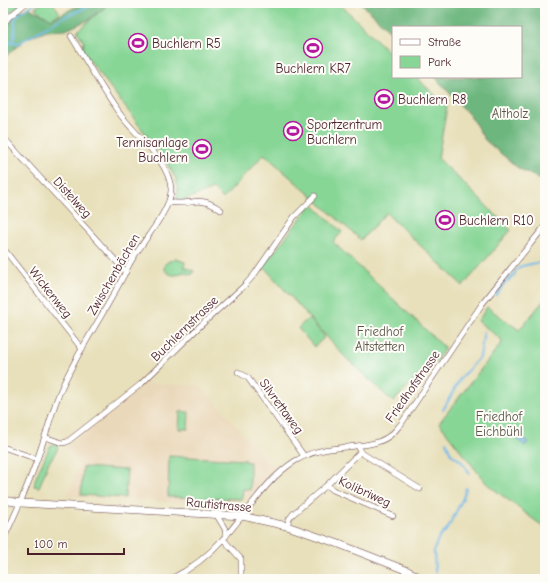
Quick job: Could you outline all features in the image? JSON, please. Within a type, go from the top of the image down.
[{"type":"street","points":[[3,25],[9,17],[26,3]]},
{"type":"street","points":[[71,36],[116,110],[149,148],[164,169],[171,189],[169,202],[208,202],[221,210]]},
{"type":"street","name":"Distelweg","points":[[3,137],[126,272]]},
{"type":"street","name":"Buchlernstrasse","points":[[45,437],[67,442],[141,384],[200,326],[245,285],[254,275],[294,217],[315,196]]},
{"type":"street","name":"Zwischenbächen","points":[[3,540],[21,503],[45,437],[58,395],[82,349],[141,245],[169,202]]},
{"type":"street","name":"Friedhofstrasse","points":[[170,579],[190,568],[224,538],[284,468],[304,456],[338,448],[360,449],[384,439],[393,433],[401,424],[482,304],[545,226]]},
{"type":"street","name":"Wickenweg","points":[[3,248],[82,349]]},
{"type":"street","name":"Silvrettaweg","points":[[238,372],[248,378],[304,456]]},
{"type":"street","points":[[3,447],[37,459]]},
{"type":"street","points":[[287,526],[293,514],[327,485],[360,449],[420,489]]},
{"type":"street","name":"Kolibriweg","points":[[327,485],[333,490],[393,516]]},
{"type":"street","name":"Rautistrasse","points":[[3,500],[21,503],[242,516],[287,526],[408,571],[423,579]]},
{"type":"street","points":[[216,514],[225,529],[224,538],[241,559],[241,579]]},
{"type":"shaded area","points":[[146,382],[201,386],[275,470],[249,498],[238,502],[184,503],[67,496],[80,464],[64,448]]},
{"type":"green space","points":[[3,3],[23,3],[3,18]]},
{"type":"green space","points":[[41,3],[53,3],[60,13],[49,20],[35,8]]},
{"type":"green space","points":[[83,3],[109,3],[90,19],[66,30],[44,31],[24,40],[3,59],[3,31],[17,12],[29,8],[52,19]]},
{"type":"green space","name":"Sportzentrum Buchlern","points":[[110,3],[339,3],[389,52],[392,50],[392,78],[417,78],[447,107],[438,158],[511,230],[463,286],[386,213],[361,240],[264,154],[223,199],[213,189],[182,201],[177,201],[178,192],[176,179],[163,157],[82,50],[84,42],[77,31]]},
{"type":"green space","name":"Altholz","points":[[361,3],[545,3],[545,182],[518,168],[485,140],[471,117],[436,78],[522,78],[522,26],[392,26],[392,33]]},
{"type":"green space","name":"Friedhof Altstetten","points":[[312,204],[342,232],[333,242],[445,348],[432,367],[428,365],[393,402],[345,357],[263,266]]},
{"type":"green space","points":[[176,259],[185,262],[184,267],[194,271],[192,275],[183,272],[178,275],[173,275],[164,269],[165,264]]},
{"type":"green space","name":"Friedhof Eichbühl","points":[[545,299],[545,528],[487,484],[439,423],[503,341],[478,321],[487,307],[519,330]]},
{"type":"green space","points":[[309,318],[325,337],[314,347],[298,328]]},
{"type":"green space","points":[[180,412],[189,412],[188,429],[179,429]]},
{"type":"green space","points":[[54,444],[58,445],[57,450],[48,464],[39,487],[34,486],[36,477],[50,446]]},
{"type":"green space","points":[[169,456],[246,460],[246,462],[250,462],[250,490],[243,489],[242,498],[240,499],[168,497]]},
{"type":"green space","points":[[83,467],[127,470],[125,498],[81,495]]},
{"type":"water","points":[[513,434],[515,436],[520,436],[528,442],[525,446],[512,435]]},
{"type":"waterway","points":[[3,40],[13,43],[15,18],[36,3]]},
{"type":"waterway","points":[[13,43],[19,43],[64,17],[97,3]]},
{"type":"waterway","points":[[496,295],[504,284],[515,274],[515,271],[522,266],[545,261]]},
{"type":"waterway","points":[[443,410],[460,379],[480,357],[484,331]]},
{"type":"waterway","points":[[446,442],[451,454],[461,461],[469,474]]},
{"type":"waterway","points":[[435,572],[434,550],[438,539],[448,528],[463,498],[466,488]]},
{"type":"place","name":"Buchlern R5","points":[[138,43]]},
{"type":"place","name":"Buchlern KR7","points":[[313,48]]},
{"type":"place","name":"Buchlern R8","points":[[384,99]]},
{"type":"place","name":"Sportzentrum Buchlern","points":[[293,131]]},
{"type":"place","name":"Tennisanlage Buchlern","points":[[202,149]]},
{"type":"place","name":"Buchlern R10","points":[[445,220]]}]
